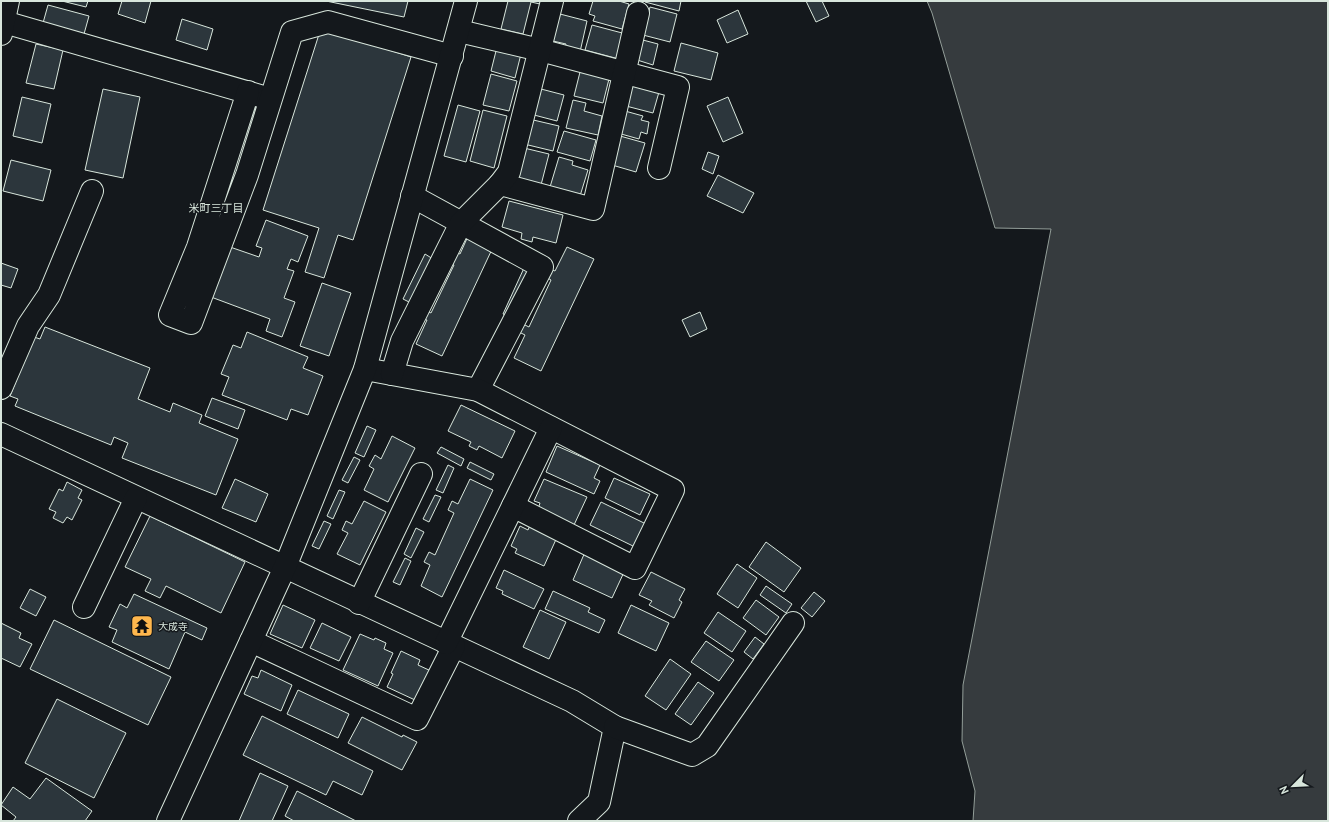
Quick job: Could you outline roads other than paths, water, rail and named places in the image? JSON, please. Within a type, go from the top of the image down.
[{"type":"street","points":[[168,821],[285,567],[365,369],[466,1]]},
{"type":"street","points":[[392,374],[402,341],[461,223],[500,184],[509,172],[552,1]]},
{"type":"street","points":[[500,184],[592,209],[638,13]]},
{"type":"street","points":[[4,19],[271,99]]},
{"type":"street","points":[[248,92],[198,248],[170,315],[192,323],[248,174],[292,32],[328,22],[452,56]]},
{"type":"street","points":[[459,31],[540,50],[678,87],[660,168]]},
{"type":"street","points":[[1,388],[28,326],[49,294],[92,191]]},
{"type":"street","points":[[412,196],[542,267],[478,390]]},
{"type":"street","points":[[365,369],[478,390],[673,490],[635,568],[513,506]]},
{"type":"street","points":[[251,641],[417,719],[513,506],[551,428]]},
{"type":"street","points":[[1,434],[359,603],[572,701],[615,727],[692,754],[707,746],[793,623]]},
{"type":"street","points":[[359,603],[420,474]]},
{"type":"street","points":[[84,606],[136,498]]},
{"type":"street","points":[[580,821],[599,802],[615,727]]},
{"type":"place","name":"大成寺","points":[[142,626]]},
{"type":"district","name":"米町三丁目","points":[[216,208]]}]
